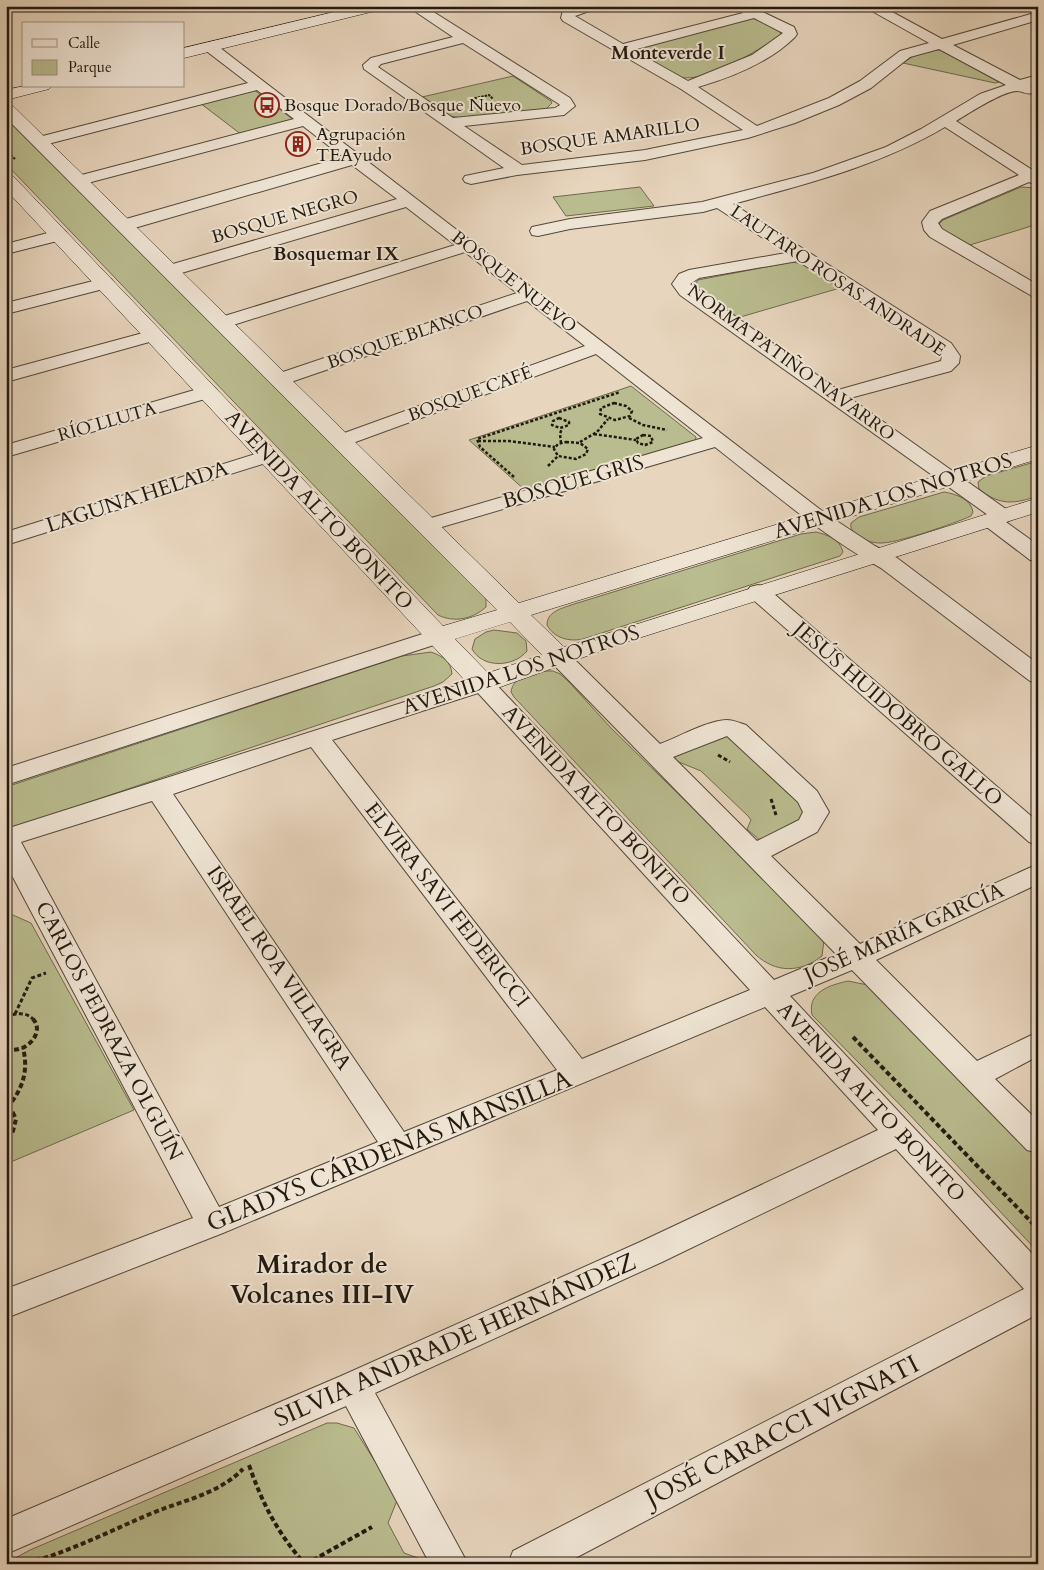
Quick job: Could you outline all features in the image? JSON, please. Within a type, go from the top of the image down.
[{"type":"street","points":[[185,53],[378,6]]},
{"type":"street","points":[[414,6],[565,101],[568,106],[559,112],[451,123]]},
{"type":"street","points":[[590,6],[571,12],[567,16],[620,49],[686,86],[755,131]]},
{"type":"street","points":[[686,86],[740,66],[778,44],[790,34],[789,30],[740,6]]},
{"type":"street","points":[[870,6],[1038,96]]},
{"type":"street","points":[[1021,6],[1038,16]]},
{"type":"street","points":[[620,49],[755,14]]},
{"type":"street","name":"BOSQUE AMARILLO","points":[[471,179],[518,170],[647,155],[755,131],[790,120],[838,99],[875,77],[896,59],[905,54],[1038,16]]},
{"type":"street","points":[[465,38],[376,61],[370,65],[371,69],[518,170]]},
{"type":"street","name":"BOSQUE NUEVO","points":[[210,47],[819,518],[900,571],[1038,676]]},
{"type":"street","points":[[538,231],[570,224],[665,213],[720,203],[819,176],[863,161],[904,143],[946,121],[985,97],[1038,79]]},
{"type":"street","points":[[40,141],[259,85]]},
{"type":"street","points":[[6,95],[35,88]]},
{"type":"street","points":[[6,108],[172,270],[559,656],[1038,1141]]},
{"type":"street","points":[[80,180],[305,121]]},
{"type":"street","points":[[946,121],[1034,178]]},
{"type":"street","points":[[125,225],[355,159]]},
{"type":"street","points":[[1034,178],[936,215],[930,222],[932,230],[936,233],[1038,292]]},
{"type":"street","name":"AVENIDA ALTO BONITO","points":[[10,188],[105,283],[438,636],[1038,1282]]},
{"type":"street","name":"BOSQUE NEGRO","points":[[172,270],[409,201]]},
{"type":"street","name":"LAUTARO ROSAS ANDRADE","points":[[720,203],[944,347],[951,356],[950,363],[944,367],[836,396]]},
{"type":"street","points":[[6,249],[59,235]]},
{"type":"street","points":[[224,322],[468,246]]},
{"type":"street","name":"NORMA PATIÑO NAVARRO","points":[[802,255],[695,274],[685,278],[681,284],[686,291],[950,478],[1038,555]]},
{"type":"street","points":[[6,309],[105,283]]},
{"type":"street","name":"BOSQUE BLANCO","points":[[281,379],[530,294]]},
{"type":"street","points":[[6,376],[154,335]]},
{"type":"street","name":"BOSQUE CAFÉ","points":[[343,440],[598,347]]},
{"type":"street","name":"RÍO LLUTA","points":[[6,452],[208,392]]},
{"type":"street","name":"BOSQUE GRIS","points":[[428,525],[718,440]]},
{"type":"street","name":"AVENIDA LOS NOTROS","points":[[6,777],[438,636],[1038,452]]},
{"type":"street","name":"LAGUNA HELADA","points":[[6,538],[268,456]]},
{"type":"street","name":"AVENIDA LOS NOTROS","points":[[6,838],[483,684],[559,656],[758,592],[1038,506]]},
{"type":"street","name":"JESÚS HUIDOBRO GALLO","points":[[758,592],[1038,836]]},
{"type":"street","points":[[656,756],[721,729],[729,728],[737,731],[808,797],[816,812],[808,826],[753,854]]},
{"type":"street","name":"ELVIRA SAVI FEDERICCI","points":[[316,737],[577,1074]]},
{"type":"street","name":"ISRAEL ROA VILLAGRA","points":[[158,790],[398,1147]]},
{"type":"street","name":"CARLOS PEDRAZA OLGUÍN","points":[[6,838],[212,1224]]},
{"type":"street","name":"JOSÉ MARÍA GARCÍA","points":[[770,993],[856,957],[1038,873]]},
{"type":"street","name":"GLADYS CÁRDENAS MANSILLA","points":[[6,1304],[212,1224],[770,993]]},
{"type":"street","points":[[974,1076],[1038,1043]]},
{"type":"street","name":"SILVIA ANDRADE HERNÁNDEZ","points":[[6,1537],[353,1387],[650,1252],[900,1133]]},
{"type":"street","name":"JOSÉ CARACCI VIGNATI","points":[[526,1564],[1038,1298]]},
{"type":"street","points":[[353,1387],[450,1564]]},
{"type":"path","points":[[477,441],[644,383]]},
{"type":"path","points":[[618,404],[621,399]]},
{"type":"path","points":[[628,418],[632,414],[631,409],[618,404],[610,404],[601,408],[600,414],[608,419],[628,418],[650,427],[671,430]]},
{"type":"path","points":[[551,414],[557,419]]},
{"type":"path","points":[[562,443],[560,434],[569,422],[564,419],[553,421],[552,425],[563,428]]},
{"type":"path","points":[[477,441],[509,441],[555,447],[562,443],[580,442],[594,434],[608,419]]},
{"type":"path","points":[[594,434],[636,440]]},
{"type":"path","points":[[477,441],[480,447],[533,494]]},
{"type":"path","points":[[555,447],[554,452],[558,456],[576,459],[584,456],[588,451],[586,446],[580,442]]},
{"type":"path","points":[[714,754],[736,766]]},
{"type":"path","points":[[766,792],[775,808],[777,821]]},
{"type":"path","points":[[15,1014],[32,978],[74,964]]},
{"type":"path","points":[[6,1016],[15,1014],[30,1016],[39,1025],[36,1038],[23,1048],[6,1050]]},
{"type":"path","points":[[6,1138],[15,1127],[16,1119],[13,1112],[7,1108],[17,1096],[25,1078],[26,1058],[23,1048]]},
{"type":"path","points":[[25,1564],[43,1559],[153,1513],[209,1493],[238,1474],[248,1460],[260,1498],[274,1527],[305,1564],[372,1527]]},
{"type":"green space","points":[[753,18],[779,30],[781,35],[732,64],[703,75],[690,78],[674,75],[633,51],[635,48]]},
{"type":"green space","points":[[942,50],[999,82],[995,83],[903,63],[918,53]]},
{"type":"green space","points":[[513,76],[552,103],[546,109],[460,118],[451,116],[422,97]]},
{"type":"green space","points":[[253,89],[295,121],[242,135],[200,103]]},
{"type":"green space","points":[[6,119],[484,596],[486,607],[469,617],[457,619],[438,615],[6,164]]},
{"type":"green space","points":[[640,187],[654,206],[566,216],[553,197]]},
{"type":"green space","points":[[1021,187],[1038,188],[1038,224],[970,245],[941,229],[938,225],[943,220]]},
{"type":"green space","points":[[792,262],[803,264],[840,288],[737,318],[694,286],[698,280]]},
{"type":"green space","points":[[631,386],[696,437],[695,443],[526,491],[469,440]]},
{"type":"green space","points":[[1038,461],[1038,496],[1022,501],[1007,502],[987,495],[979,489],[978,482],[986,476]]},
{"type":"green space","points":[[944,492],[966,500],[972,507],[973,512],[971,516],[926,532],[888,542],[877,543],[868,541],[851,529],[851,523],[859,517]]},
{"type":"green space","points":[[816,532],[829,536],[839,544],[843,552],[840,556],[583,639],[572,640],[562,638],[547,625],[552,614],[571,605],[801,534]]},
{"type":"green space","points":[[494,630],[517,633],[526,641],[527,651],[507,663],[491,663],[483,660],[472,649],[475,639],[486,632]]},
{"type":"green space","points":[[431,652],[445,660],[450,666],[452,674],[443,682],[434,686],[6,830],[6,787],[402,656]]},
{"type":"green space","points":[[553,671],[560,674],[568,681],[611,728],[817,930],[824,940],[822,956],[805,966],[788,969],[772,965],[756,955],[514,697],[511,692],[515,682],[529,674]]},
{"type":"green space","points":[[726,732],[808,803],[808,815],[761,841],[747,829],[751,820],[748,816],[701,771],[674,760],[676,754]]},
{"type":"green space","points":[[6,912],[31,923],[134,1110],[6,1164]]},
{"type":"green space","points":[[848,981],[868,985],[1038,1154],[1038,1252],[907,1112],[812,1015],[811,1007],[816,995],[827,987]]},
{"type":"green space","points":[[327,1423],[337,1423],[354,1428],[398,1498],[388,1523],[404,1553],[418,1558],[408,1564],[11,1564],[17,1557],[30,1550]]},
{"type":"place","name":"Bosque Dorado/Bosque Nuevo","points":[[267,105]]},
{"type":"place","name":"Agrupación TEAyudo","points":[[298,144]]},
{"type":"district","name":"Monteverde I","points":[[668,53]]},
{"type":"district","name":"Bosquemar IX","points":[[336,254]]},
{"type":"district","name":"Mirador de Volcanes III-IV","points":[[322,1279]]}]
